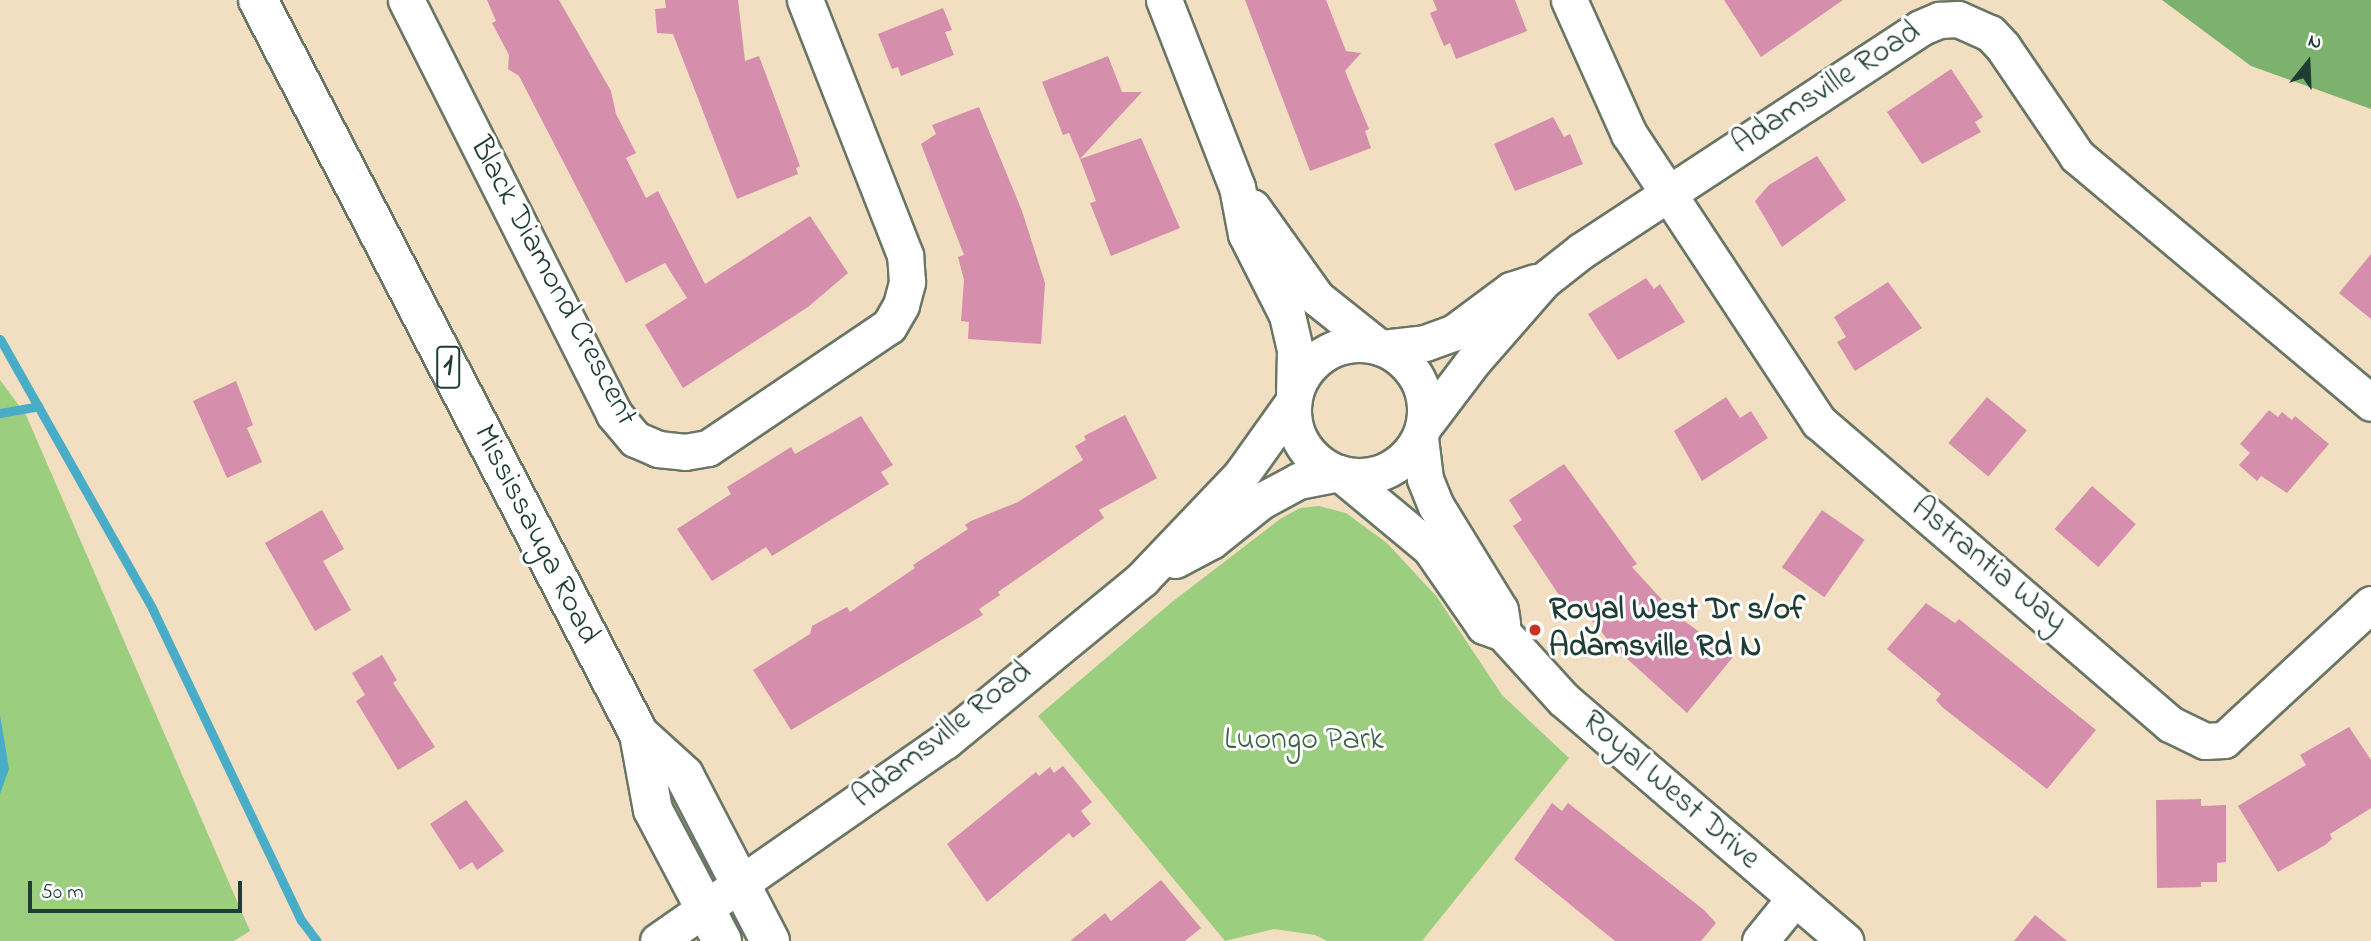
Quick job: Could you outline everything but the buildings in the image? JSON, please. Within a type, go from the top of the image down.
[{"type":"main road","name":"Mississauga Road","points":[[258,0],[639,734],[653,810],[715,925]]},
{"type":"main road","name":"Mississauga Road","points":[[639,734],[684,775],[771,941]]},
{"type":"street","name":"Black Diamond Crescent","points":[[406,0],[614,414],[635,439],[658,449],[685,452],[708,448],[878,334],[889,326],[901,306],[907,282],[905,255],[805,0]]},
{"type":"street","points":[[1164,0],[1237,187],[1245,234],[1287,315],[1295,351],[1294,398],[1297,435],[1308,453],[1341,474],[1380,474],[1410,453],[1422,432],[1425,400],[1420,381],[1409,365],[1379,347],[1317,298],[1237,187]]},
{"type":"street","name":"Astrantia Way","points":[[1569,0],[1609,96],[1665,192],[1819,422],[2170,724],[2205,741],[2224,740],[2371,604]]},
{"type":"street","name":"Adamsville Road","points":[[1422,432],[1474,359],[1543,281],[1665,192],[1920,28],[1939,19],[1958,19],[1990,33],[2003,47],[2077,156],[2371,403]]},
{"type":"street","name":"Adamsville Road","points":[[1379,347],[1425,343],[1453,334],[1511,290],[1543,281]]},
{"type":"street","points":[[1294,398],[1309,367],[1334,348],[1379,347]]},
{"type":"street","name":"Adamsville Road","points":[[658,941],[715,925],[740,886],[945,741],[1142,579],[1241,475],[1294,398]]},
{"type":"street","name":"Royal West Drive","points":[[1422,432],[1425,479],[1436,506],[1500,610],[1503,633]]},
{"type":"street","name":"Adamsville Road","points":[[1142,579],[1211,541],[1261,500],[1298,481],[1341,474]]},
{"type":"street","name":"Royal West Drive","points":[[1341,474],[1407,525],[1430,548],[1484,626],[1503,633],[1563,699],[1844,941]]},
{"type":"street","points":[[1760,941],[1794,899]]},
{"type":"green space","points":[[2162,0],[2371,0],[2371,109],[2251,66]]},
{"type":"green space","points":[[0,380],[26,415],[250,931],[234,941],[0,941]]},
{"type":"green space","name":"Luongo Park","points":[[1319,506],[1346,513],[1387,543],[1437,597],[1502,695],[1569,758],[1422,941],[1327,941],[1315,935],[1274,929],[1225,941],[1038,716],[1172,602],[1280,519],[1300,508]]},
{"type":"water","points":[[0,715],[9,769],[0,794]]},
{"type":"waterway","points":[[0,339],[152,608],[301,920],[317,941]]},
{"type":"waterway","points":[[0,413],[38,406]]},
{"type":"place","name":"Royal West Dr s/of Adamsville Rd N","points":[[1535,630]]}]
